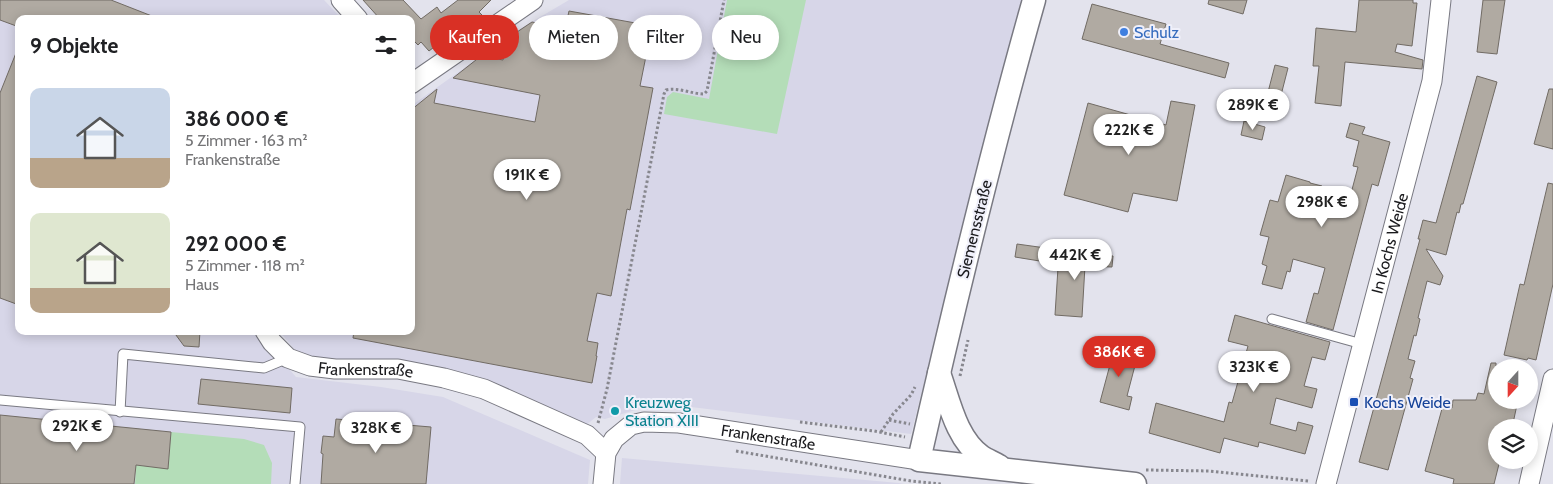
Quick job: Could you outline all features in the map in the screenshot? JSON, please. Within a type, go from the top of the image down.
[{"type":"street","points":[[341,0],[354,15]]},
{"type":"street","points":[[415,79],[533,0]]},
{"type":"street","name":"Siemensstraße","points":[[919,460],[1004,106],[1034,0]]},
{"type":"street","name":"In Kochs Weide","points":[[1326,483],[1432,81],[1441,0]]},
{"type":"street","name":"Frankenstraße","points":[[268,335],[288,358],[310,366],[336,369],[398,369],[444,378],[476,387],[587,435],[606,452],[614,439],[630,425],[644,422],[679,423],[919,460],[1126,480]]},
{"type":"street","points":[[939,373],[960,430],[974,450],[982,457],[1007,470]]},
{"type":"street","points":[[1529,484],[1553,379]]},
{"type":"street","points":[[603,484],[606,452]]},
{"type":"lane","points":[[1272,319],[1362,344]]},
{"type":"lane","points":[[120,412],[123,354],[264,368],[288,358]]},
{"type":"lane","points":[[0,400],[300,427],[295,484]]},
{"type":"path","points":[[596,428],[607,389],[664,94],[666,90],[671,89],[699,94],[704,94],[707,91],[724,0]]},
{"type":"path","points":[[732,450],[911,481],[942,484]]},
{"type":"path","points":[[1126,480],[1210,471],[1326,483]]},
{"type":"shaded area","points":[[0,0],[324,0],[338,15],[15,15],[15,335],[259,335],[296,377],[381,387],[443,397],[590,460],[588,484],[0,484]]},
{"type":"shaded area","points":[[569,0],[1021,0],[911,434],[659,403],[605,419],[596,417],[580,430],[450,375],[300,356],[282,335],[415,335],[415,103],[475,60],[519,60],[519,29],[529,24],[529,60],[618,60],[618,15],[544,15]]},
{"type":"shaded area","points":[[622,458],[899,483],[904,484],[620,484]]},
{"type":"green space","points":[[727,0],[806,0],[777,134],[664,114],[667,97],[673,92],[709,99],[716,60],[779,60],[779,15],[724,15]]},
{"type":"green space","points":[[171,432],[244,439],[264,445],[272,463],[271,484],[135,484],[136,465],[168,468]]},
{"type":"building","points":[[0,0],[111,0],[149,15],[15,15],[15,26],[0,20]]},
{"type":"building","points":[[363,0],[403,0],[421,19],[437,7],[441,13],[458,0],[491,0],[479,12],[482,15],[430,15],[429,51],[421,42],[418,45],[415,42],[415,15],[376,15]]},
{"type":"building","points":[[1209,0],[1247,0],[1243,14],[1208,4]]},
{"type":"building","points":[[1359,0],[1413,0],[1413,3],[1417,3],[1412,46],[1397,44],[1395,52],[1423,60],[1422,69],[1345,62],[1341,106],[1315,103],[1319,66],[1313,66],[1316,28],[1356,32]]},
{"type":"building","points":[[1483,0],[1505,0],[1497,54],[1477,52]]},
{"type":"building","name":"Schulz","points":[[1092,4],[1166,24],[1160,44],[1229,63],[1225,78],[1082,39]]},
{"type":"building","points":[[569,11],[591,15],[568,15]]},
{"type":"building","points":[[618,20],[628,22],[628,60],[645,60],[640,86],[653,88],[630,210],[627,209],[611,296],[597,293],[587,341],[598,343],[592,383],[353,338],[353,335],[415,335],[415,107],[437,89],[434,103],[535,122],[540,95],[453,78],[476,60],[519,60],[519,31],[529,24],[529,60],[618,60]]},
{"type":"building","points":[[15,56],[15,304],[0,298],[0,93]]},
{"type":"building","points":[[1275,65],[1288,68],[1279,103],[1266,100]]},
{"type":"building","points":[[1477,76],[1497,82],[1463,204],[1461,204],[1459,213],[1457,212],[1446,255],[1426,249],[1443,276],[1440,285],[1427,281],[1418,318],[1420,319],[1416,336],[1414,335],[1408,359],[1415,361],[1410,378],[1413,379],[1388,470],[1359,462],[1420,239],[1418,239],[1423,220],[1436,223]]},
{"type":"building","points":[[1549,89],[1553,89],[1553,149],[1534,144]]},
{"type":"building","points":[[1171,101],[1195,105],[1177,201],[1133,193],[1128,212],[1064,195],[1088,103],[1166,125]]},
{"type":"building","points":[[1244,121],[1265,127],[1262,140],[1241,135]]},
{"type":"building","points":[[1350,123],[1365,127],[1362,134],[1390,142],[1378,186],[1372,184],[1333,330],[1306,322],[1314,293],[1318,294],[1325,268],[1293,259],[1290,272],[1287,271],[1282,289],[1262,284],[1267,266],[1262,264],[1269,237],[1260,235],[1270,200],[1278,202],[1286,175],[1322,186],[1320,193],[1349,201],[1358,167],[1353,166],[1359,141],[1346,137]]},
{"type":"building","points":[[1548,183],[1553,184],[1553,284],[1536,359],[1522,359],[1504,355],[1520,284],[1524,285]]},
{"type":"building","points":[[1017,244],[1053,249],[1052,263],[1015,257]]},
{"type":"building","points":[[1059,252],[1113,256],[1112,267],[1085,266],[1082,317],[1055,315]]},
{"type":"building","points":[[1235,315],[1330,342],[1325,360],[1312,357],[1304,386],[1317,389],[1312,408],[1276,398],[1270,424],[1296,431],[1298,422],[1313,426],[1305,454],[1259,442],[1258,447],[1224,438],[1220,453],[1149,433],[1156,403],[1224,422],[1229,402],[1232,403],[1248,346],[1228,341]]},
{"type":"building","points":[[176,335],[200,335],[199,347],[184,346]]},
{"type":"building","points":[[1109,346],[1138,354],[1127,396],[1132,397],[1129,410],[1100,402],[1111,361],[1105,359]]},
{"type":"building","points":[[1488,376],[1488,409],[1516,409],[1514,419],[1488,419],[1488,469],[1498,469],[1494,484],[1453,484],[1454,479],[1425,471],[1443,405],[1452,408],[1453,400],[1476,400],[1478,393],[1484,394]]},
{"type":"building","points":[[201,379],[292,388],[290,413],[198,404]]},
{"type":"building","points":[[0,415],[171,432],[168,469],[136,465],[134,484],[0,484]]},
{"type":"building","points":[[336,419],[431,427],[426,484],[321,484],[323,436],[334,437]]},
{"type":"place","name":"Schulz","points":[[1124,32]]},
{"type":"place","name":"Kochs Weide","points":[[1354,402]]},
{"type":"place","name":"Kreuzweg Station XIII","points":[[615,411]]}]
